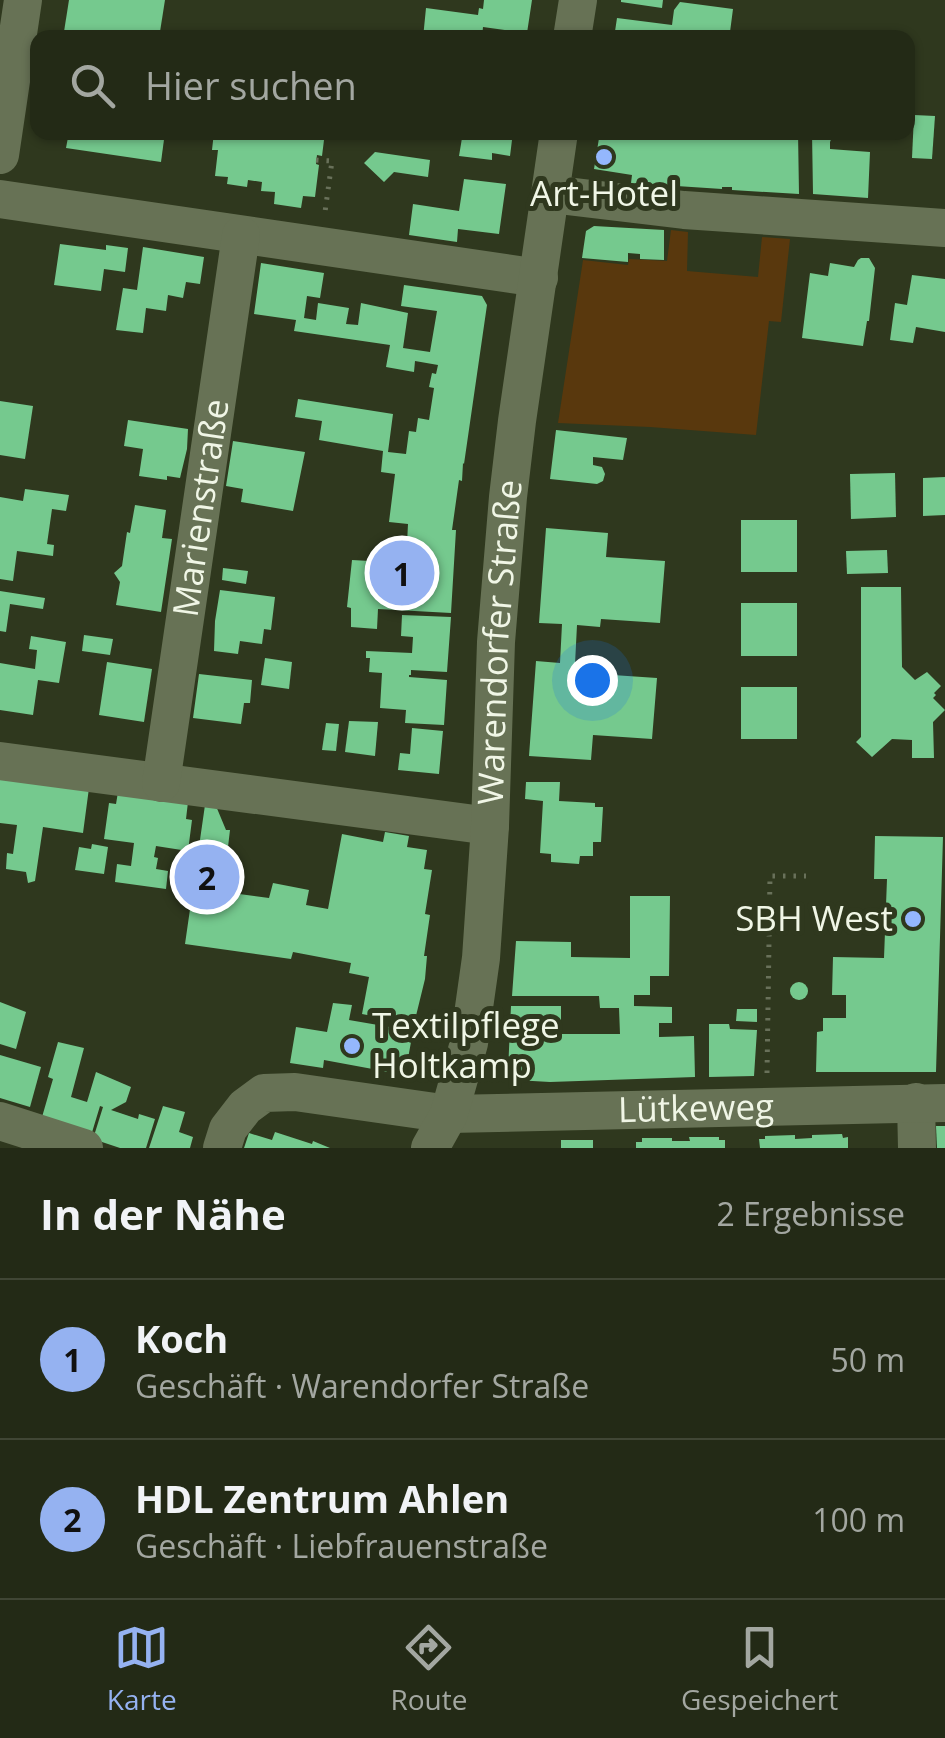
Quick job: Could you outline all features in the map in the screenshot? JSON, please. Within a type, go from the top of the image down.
[{"type":"street","points":[[0,155],[23,0]]},
{"type":"street","points":[[573,30],[578,0]]},
{"type":"street","name":"Warendorfer Straße","points":[[430,1148],[449,1114],[469,1043],[481,958],[500,585],[517,421],[558,140]]},
{"type":"street","points":[[550,194],[684,210],[945,228]]},
{"type":"street","points":[[0,199],[538,278]]},
{"type":"street","name":"Marienstraße","points":[[161,782],[241,235]]},
{"type":"street","points":[[0,761],[490,826]]},
{"type":"street","name":"Lütkeweg","points":[[222,1148],[228,1129],[245,1107],[264,1093],[295,1092],[449,1114],[930,1103]]},
{"type":"street","points":[[917,1148],[930,1103]]},
{"type":"street","points":[[0,1121],[84,1148]]},
{"type":"path","points":[[316,160],[332,161],[320,246]]},
{"type":"path","points":[[766,1106],[770,876],[806,876]]},
{"type":"shaded area","points":[[671,230],[688,232],[687,271],[758,277],[762,237],[790,239],[781,322],[769,321],[756,435],[558,423],[583,260],[628,265],[629,259],[667,261]]},
{"type":"building","points":[[69,0],[165,0],[160,30],[64,30]]},
{"type":"building","points":[[484,0],[532,0],[527,30],[424,30],[426,8],[478,15],[479,8],[483,9]]},
{"type":"building","points":[[621,0],[663,0],[662,8]]},
{"type":"building","points":[[680,2],[733,9],[730,30],[615,30],[617,18],[672,25],[674,10]]},
{"type":"building","points":[[915,115],[935,116],[932,159],[912,158]]},
{"type":"building","points":[[68,140],[164,140],[161,162],[66,148]]},
{"type":"building","points":[[213,140],[324,140],[322,156],[317,155],[315,197],[303,196],[301,208],[274,204],[275,192],[261,191],[262,182],[248,180],[247,187],[227,184],[228,177],[215,176],[218,150],[212,150]]},
{"type":"building","points":[[462,140],[512,140],[510,156],[492,153],[492,160],[459,156]]},
{"type":"building","points":[[599,140],[798,140],[799,194],[631,183],[632,175],[594,169]]},
{"type":"building","points":[[812,140],[831,140],[830,149],[870,152],[868,198],[813,194]]},
{"type":"building","points":[[375,152],[430,160],[428,177],[394,172],[384,182],[364,163]]},
{"type":"building","points":[[464,179],[506,184],[499,234],[458,229],[457,242],[409,235],[413,204],[459,211]]},
{"type":"building","points":[[594,226],[664,230],[664,260],[640,259],[640,254],[628,253],[628,262],[582,258],[586,231]]},
{"type":"building","points":[[60,244],[106,250],[106,245],[128,248],[125,272],[104,269],[101,291],[54,285]]},
{"type":"building","points":[[143,247],[204,257],[200,284],[186,282],[183,298],[168,295],[166,311],[146,308],[143,333],[116,330],[123,288],[137,290]]},
{"type":"building","points":[[861,258],[869,258],[875,268],[863,346],[802,338],[810,273],[828,276],[830,263],[854,267]]},
{"type":"building","points":[[261,263],[324,273],[320,298],[307,296],[304,318],[316,320],[318,303],[349,308],[346,324],[358,325],[361,303],[408,313],[403,348],[430,352],[437,311],[401,306],[404,285],[482,296],[487,305],[452,530],[456,530],[451,613],[378,609],[377,629],[351,627],[351,608],[347,607],[352,560],[406,563],[408,524],[389,522],[395,474],[381,472],[383,451],[319,440],[322,421],[295,417],[298,399],[393,414],[388,452],[406,454],[409,431],[416,432],[418,418],[429,420],[434,388],[429,387],[438,365],[415,361],[414,372],[386,367],[390,345],[294,331],[296,320],[254,314]]},
{"type":"building","points":[[912,275],[945,279],[945,332],[916,327],[913,343],[890,340],[895,303],[907,305]]},
{"type":"building","points":[[0,401],[33,406],[25,459],[0,455]]},
{"type":"building","points":[[128,420],[188,429],[180,478],[139,476],[143,449],[124,446]]},
{"type":"building","points":[[556,430],[627,438],[623,460],[593,457],[593,465],[602,467],[605,474],[597,484],[550,479]]},
{"type":"building","points":[[233,441],[305,452],[293,511],[241,502],[243,489],[226,486]]},
{"type":"building","points":[[895,473],[896,517],[851,519],[850,474]]},
{"type":"building","points":[[945,477],[945,515],[923,516],[923,478]]},
{"type":"building","points":[[25,489],[69,495],[66,511],[52,509],[47,544],[54,545],[53,556],[17,551],[13,581],[0,579],[0,497],[23,501]]},
{"type":"building","points":[[135,505],[166,510],[162,538],[172,539],[161,612],[116,605],[120,582],[114,573],[122,566]]},
{"type":"building","points":[[741,520],[797,520],[797,572],[741,572]]},
{"type":"building","points":[[546,528],[608,533],[606,557],[665,561],[660,623],[601,619],[600,627],[577,625],[575,664],[599,666],[598,674],[657,678],[652,739],[593,735],[591,760],[529,756],[536,661],[560,663],[562,624],[539,623]]},
{"type":"building","points":[[887,550],[888,573],[847,574],[846,551]]},
{"type":"building","points":[[223,568],[248,571],[246,584],[222,580]]},
{"type":"building","points":[[861,587],[901,587],[902,667],[915,680],[927,672],[941,686],[933,698],[945,710],[933,722],[934,758],[912,758],[912,740],[892,739],[872,757],[856,742],[861,737]]},
{"type":"building","points":[[220,590],[275,597],[271,630],[264,629],[262,644],[240,641],[238,654],[214,651]]},
{"type":"building","points":[[0,591],[45,598],[43,609],[10,604],[6,632],[0,631]]},
{"type":"building","points":[[741,603],[797,603],[797,656],[741,656]]},
{"type":"building","points":[[402,615],[451,617],[447,672],[411,670],[409,675],[447,680],[444,725],[405,723],[406,710],[380,708],[382,673],[369,672],[366,651],[412,653],[413,637],[401,636]]},
{"type":"building","points":[[84,635],[113,639],[110,655],[82,651]]},
{"type":"building","points":[[31,636],[66,642],[59,683],[38,680],[33,715],[0,710],[0,663],[35,669],[37,650],[29,649]]},
{"type":"building","points":[[265,658],[292,662],[289,689],[261,685]]},
{"type":"building","points":[[107,662],[152,669],[144,722],[99,715]]},
{"type":"building","points":[[199,674],[252,680],[250,703],[244,703],[241,724],[193,718]]},
{"type":"building","points":[[741,687],[797,687],[797,739],[741,739]]},
{"type":"building","points":[[349,721],[378,722],[375,756],[345,752]]},
{"type":"building","points":[[326,723],[339,724],[336,751],[322,750]]},
{"type":"building","points":[[412,728],[443,731],[439,774],[398,770],[400,753],[410,754]]},
{"type":"building","points":[[0,776],[89,788],[83,833],[43,827],[35,881],[28,883],[26,872],[6,869],[7,853],[13,854],[17,825],[0,823]]},
{"type":"building","points":[[526,782],[560,782],[559,801],[603,807],[601,842],[593,842],[593,856],[580,856],[579,864],[551,862],[551,854],[540,853],[543,801],[525,799]]},
{"type":"building","points":[[118,792],[188,802],[186,819],[192,820],[188,851],[156,846],[156,869],[168,871],[166,889],[115,882],[117,864],[131,866],[134,843],[104,839],[109,803],[116,804]]},
{"type":"building","points":[[205,805],[216,806],[226,830],[230,830],[226,864],[221,863],[217,891],[269,898],[273,883],[309,890],[306,905],[328,909],[342,834],[383,842],[385,832],[409,836],[407,847],[427,850],[424,869],[432,870],[425,914],[430,915],[427,956],[414,1024],[362,1014],[369,977],[349,973],[351,963],[293,952],[291,959],[185,944]]},
{"type":"building","name":"SBH West","points":[[875,836],[943,837],[936,1072],[816,1072],[817,1032],[823,1031],[823,1018],[846,1018],[846,995],[832,995],[833,957],[884,958],[887,879],[874,879]]},
{"type":"building","points":[[92,844],[108,847],[104,874],[75,870],[79,847],[91,849]]},
{"type":"building","points":[[630,896],[670,896],[669,976],[650,976],[650,995],[634,995],[634,1006],[672,1007],[672,1023],[659,1023],[659,1037],[694,1036],[695,1077],[515,1080],[508,1071],[511,1006],[561,1006],[561,1034],[620,1034],[619,1008],[600,1008],[599,996],[512,996],[516,941],[571,942],[571,957],[630,958]]},
{"type":"building","points":[[799,982],[806,984],[806,998],[799,1000],[792,998],[790,991],[792,984]]},
{"type":"building","points":[[0,1002],[26,1012],[16,1049],[0,1044]]},
{"type":"building","name":"Textilpflege Holtkamp","points":[[333,1003],[352,1005],[349,1020],[413,1031],[405,1075],[324,1060],[323,1068],[290,1063],[296,1027],[327,1032]]},
{"type":"building","points":[[737,1009],[757,1009],[757,1022],[736,1021]]},
{"type":"building","points":[[709,1024],[757,1030],[754,1076],[709,1077]]},
{"type":"building","points":[[58,1042],[84,1048],[71,1097],[87,1102],[96,1072],[131,1087],[126,1102],[111,1110],[138,1119],[139,1114],[155,1119],[146,1148],[120,1148],[93,1139],[103,1107],[100,1106],[90,1139],[40,1124],[53,1079],[48,1077]]},
{"type":"building","points":[[0,1055],[41,1067],[30,1107],[0,1098]]},
{"type":"building","points":[[163,1106],[185,1112],[179,1132],[193,1137],[190,1148],[149,1148]]},
{"type":"building","points":[[936,1126],[945,1126],[945,1148],[937,1148]]},
{"type":"building","points":[[275,1132],[330,1148],[244,1148],[249,1133],[272,1140]]},
{"type":"building","points":[[842,1134],[843,1138],[848,1137],[848,1148],[760,1148],[759,1139],[765,1136],[795,1135],[795,1139]]},
{"type":"building","points":[[689,1137],[719,1137],[725,1140],[725,1148],[636,1148],[636,1142],[642,1142],[642,1138],[690,1141]]},
{"type":"building","points":[[561,1140],[593,1140],[593,1148],[561,1148]]},
{"type":"place","name":"Art-Hotel","points":[[604,157]]},
{"type":"place","name":"Koch","points":[[402,573]]},
{"type":"place","name":"HDL Zentrum Ahlen","points":[[207,877]]},
{"type":"place","name":"SBH West","points":[[913,919]]},
{"type":"place","name":"Textilpflege Holtkamp","points":[[352,1046]]}]
